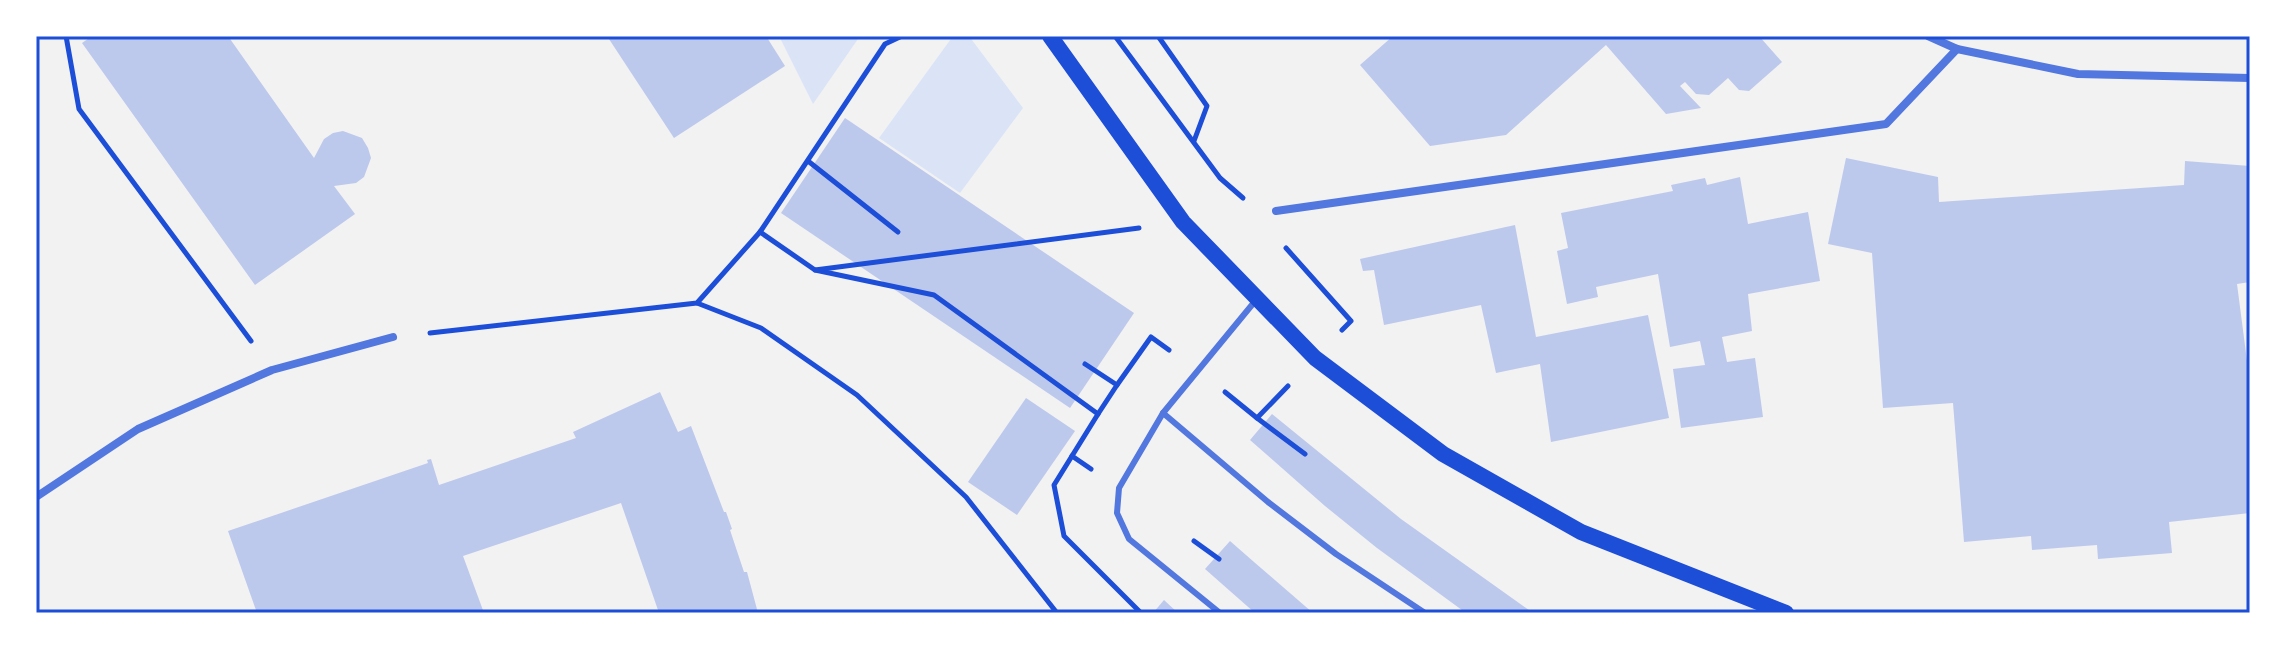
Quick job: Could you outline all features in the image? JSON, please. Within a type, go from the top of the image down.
[{"type":"main road","points":[[1050,36],[1183,222],[1315,358],[1443,454],[1581,532],[1786,613]]},
{"type":"street","points":[[1928,36],[1957,49],[2078,74],[2250,78]]},
{"type":"street","points":[[1276,211],[1886,124],[1957,49]]},
{"type":"street","points":[[36,497],[138,429],[272,370],[393,337]]},
{"type":"lane","points":[[1220,613],[1129,539],[1117,513],[1119,488],[1163,413],[1256,300]]},
{"type":"lane","points":[[1163,413],[1268,502],[1336,554],[1425,613]]},
{"type":"path","points":[[66,36],[79,109],[272,370]]},
{"type":"path","points":[[697,303],[760,232],[885,44],[902,36]]},
{"type":"path","points":[[1115,36],[1220,178],[1249,205]]},
{"type":"path","points":[[1158,36],[1207,106],[1194,141]]},
{"type":"path","points":[[808,161],[898,232]]},
{"type":"path","points":[[815,270],[1183,222]]},
{"type":"path","points":[[760,232],[815,270],[934,295],[1098,414],[1117,385]]},
{"type":"path","points":[[1277,238],[1351,321],[1257,418],[1305,454]]},
{"type":"path","points":[[393,337],[697,303],[761,328],[857,395],[966,497],[1057,613]]},
{"type":"shaded area","points":[[779,36],[860,36],[813,104]]},
{"type":"shaded area","points":[[953,36],[969,36],[1023,108],[960,193],[879,138]]},
{"type":"building","points":[[92,36],[228,36],[314,158],[324,139],[333,133],[343,131],[362,138],[371,158],[364,177],[356,183],[334,186],[355,214],[255,285],[82,43]]},
{"type":"building","points":[[607,36],[766,36],[785,66],[674,138]]},
{"type":"building","points":[[1393,36],[1759,36],[1782,62],[1749,91],[1739,90],[1728,78],[1709,95],[1696,94],[1685,82],[1680,86],[1701,108],[1666,114],[1606,45],[1506,135],[1430,146],[1360,65]]},
{"type":"building","points":[[845,118],[1134,313],[1070,408],[781,213]]},
{"type":"building","points":[[1846,158],[1938,177],[1939,202],[2184,185],[2185,161],[2250,166],[2250,282],[2237,284],[2250,384],[2250,513],[2169,522],[2172,553],[2098,559],[2097,545],[2032,550],[2031,536],[1964,542],[1953,403],[1883,408],[1872,253],[1828,244]]},
{"type":"building","points":[[1740,177],[1748,224],[1808,212],[1820,281],[1748,294],[1752,331],[1722,337],[1727,362],[1755,358],[1763,417],[1681,428],[1673,369],[1705,365],[1700,341],[1670,347],[1658,274],[1596,287],[1598,297],[1567,304],[1557,251],[1568,248],[1561,213],[1673,191],[1671,185],[1705,178],[1707,185]]},
{"type":"building","points":[[1515,225],[1536,337],[1648,315],[1669,418],[1551,442],[1540,364],[1496,373],[1481,305],[1384,325],[1374,270],[1363,271],[1360,259]]},
{"type":"building","points":[[660,392],[678,432],[691,426],[726,512],[758,613],[659,613],[621,503],[463,556],[484,613],[257,613],[228,531],[428,463],[427,460],[431,459],[439,485],[576,438],[573,432]]},
{"type":"building","points":[[1026,398],[1075,431],[1017,515],[968,482]]},
{"type":"building","points":[[1272,414],[1401,519],[1533,613],[1466,613],[1377,548],[1250,440]]},
{"type":"building","points":[[1230,541],[1313,613],[1255,613],[1205,569]]},
{"type":"building","points":[[1164,600],[1178,613],[1153,613]]}]
